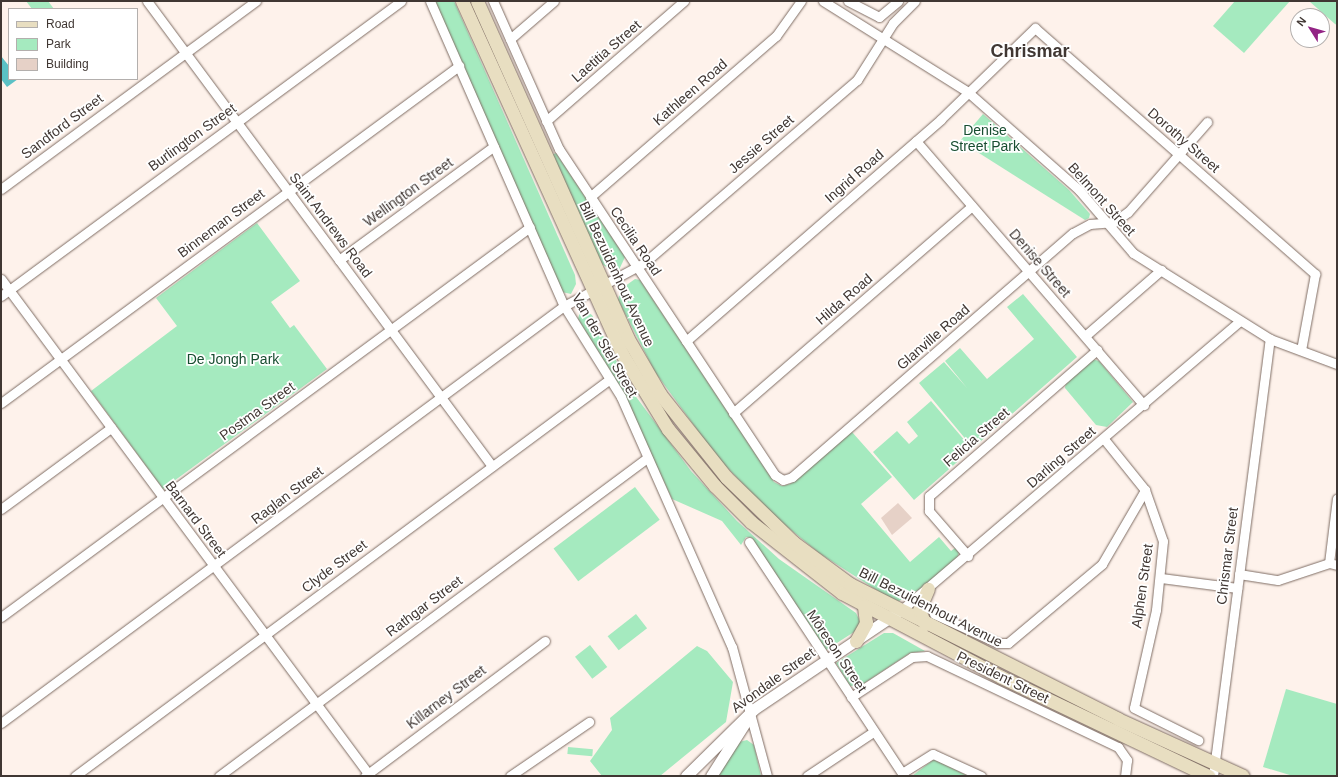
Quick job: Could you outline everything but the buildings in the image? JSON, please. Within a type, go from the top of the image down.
[{"type":"main road","name":"Bill Bezuidenhout Avenue","points":[[462,1],[640,385],[668,430],[715,486],[797,560],[864,606],[888,619],[1212,772],[1243,776]]},
{"type":"main road","name":"Bill Bezuidenhout Avenue","points":[[477,1],[596,288],[660,394],[726,477],[806,553],[850,584],[899,612],[1212,772]]},
{"type":"main road","points":[[925,624],[919,610],[928,589]]},
{"type":"main road","points":[[856,641],[866,623],[864,606]]},
{"type":"street","name":"Saint Andrews Road","points":[[147,1],[492,466]]},
{"type":"street","name":"Sandford Street","points":[[1,189],[256,1]]},
{"type":"street","name":"Burlington Street","points":[[1,296],[401,1]]},
{"type":"street","name":"Van der Stel Street","points":[[430,1],[564,306],[610,379],[732,647],[752,712],[767,776]]},
{"type":"street","name":"Cecilia Road","points":[[493,1],[559,149],[733,413],[775,475],[783,480]]},
{"type":"street","points":[[510,39],[554,1]]},
{"type":"street","name":"Laetitia Street","points":[[546,121],[684,1]]},
{"type":"street","name":"Kathleen Road","points":[[590,197],[776,36],[801,1]]},
{"type":"street","name":"Belmont Street","points":[[823,1],[968,92],[1079,190],[1125,246],[1270,339],[1337,364]]},
{"type":"street","points":[[848,1],[878,17],[898,1]]},
{"type":"street","name":"Jessie Street","points":[[596,288],[637,268],[857,80],[882,39],[915,1]]},
{"type":"street","name":"Ingrid Road","points":[[686,341],[916,141],[1035,28]]},
{"type":"street","name":"Dorothy Street","points":[[1035,28],[1315,274],[1301,350]]},
{"type":"street","name":"Binneman Street","points":[[1,403],[288,190],[459,66]]},
{"type":"street","name":"Glanville Road","points":[[783,480],[792,477],[1073,233],[1090,224],[1114,222],[1128,212],[1207,122]]},
{"type":"street","name":"Denise Street","points":[[916,141],[1144,405]]},
{"type":"street","name":"Wellington Street","points":[[339,260],[494,146]]},
{"type":"street","name":"Hilda Road","points":[[733,413],[972,206]]},
{"type":"street","name":"Postma Street","points":[[1,617],[530,227]]},
{"type":"street","points":[[1085,336],[1161,270]]},
{"type":"street","name":"Barnard Street","points":[[1,279],[266,635],[367,775]]},
{"type":"street","name":"Raglan Street","points":[[1,723],[564,306],[596,288]]},
{"type":"street","name":"Darling Street","points":[[899,612],[968,556],[1240,321]]},
{"type":"street","name":"Chrismar Street","points":[[1212,772],[1270,339]]},
{"type":"street","name":"Felicia Street","points":[[968,556],[929,511],[929,496],[1097,350]]},
{"type":"street","name":"Clyde Street","points":[[75,776],[610,379]]},
{"type":"street","points":[[1,509],[111,428]]},
{"type":"street","name":"Alphen Street","points":[[1104,439],[1145,490],[1163,541],[1161,578],[1133,706],[1137,712],[1198,740]]},
{"type":"street","name":"Rathgar Street","points":[[219,776],[647,458]]},
{"type":"street","points":[[934,614],[998,644],[1008,643],[1102,564],[1145,490]]},
{"type":"street","points":[[1239,574],[1278,580],[1333,564],[1337,498]]},
{"type":"street","name":"Môreson Street","points":[[749,542],[873,732],[903,775]]},
{"type":"street","points":[[1161,578],[1237,588]]},
{"type":"street","name":"Avondale Street","points":[[686,776],[752,712],[826,660],[899,612]]},
{"type":"street","name":"Killarney Street","points":[[367,775],[545,641]]},
{"type":"street","name":"President Street","points":[[851,697],[912,657],[927,656],[1118,747],[1127,760],[1126,776]]},
{"type":"street","points":[[711,776],[752,712]]},
{"type":"street","points":[[510,776],[588,722]]},
{"type":"street","points":[[808,776],[873,732]]},
{"type":"street","points":[[903,775],[933,754],[981,776]]},
{"type":"green space","points":[[26,1],[48,1],[53,8],[31,8]]},
{"type":"green space","points":[[434,1],[454,1],[575,275],[576,284],[571,294],[562,292]]},
{"type":"green space","points":[[1235,1],[1290,1],[1244,53],[1213,26]]},
{"type":"green space","points":[[1309,1],[1337,1],[1337,25],[1330,20],[1330,8],[1317,8]]},
{"type":"green space","name":"Denise Street Park","points":[[983,114],[1069,190],[1090,214],[1089,218],[1085,220],[960,141]]},
{"type":"green space","points":[[556,153],[625,257],[619,270],[613,272],[602,264],[552,155]]},
{"type":"green space","name":"De Jongh Park","points":[[257,223],[300,281],[271,302],[290,328],[294,325],[327,369],[163,489],[91,391],[177,326],[156,298]]},
{"type":"green space","points":[[635,279],[640,280],[774,482],[782,486],[790,484],[852,432],[892,477],[861,504],[910,562],[939,537],[951,551],[955,548],[959,552],[957,559],[926,586],[899,601],[892,600],[819,553],[774,516],[717,457],[655,372],[618,300],[621,289]]},
{"type":"green space","points":[[1023,294],[1077,357],[973,448],[919,383],[944,362],[967,388],[945,361],[960,348],[987,379],[1019,352],[1034,339],[1007,307]]},
{"type":"green space","points":[[581,308],[592,315],[634,394],[691,471],[737,521],[779,559],[856,613],[861,623],[854,632],[826,650],[752,538],[746,537],[741,545],[722,521],[672,499],[621,389],[578,319]]},
{"type":"green space","points":[[1092,359],[1099,361],[1133,402],[1107,427],[1096,425],[1065,388],[1066,381]]},
{"type":"green space","points":[[931,401],[972,449],[914,500],[873,452],[897,431],[909,444],[918,436],[907,422]]},
{"type":"green space","points":[[635,487],[660,520],[578,581],[554,548]]},
{"type":"green space","points":[[636,614],[647,628],[619,650],[608,636]]},
{"type":"green space","points":[[884,633],[893,633],[925,651],[910,653],[860,686],[850,686],[836,663]]},
{"type":"green space","points":[[590,645],[607,667],[592,679],[575,657]]},
{"type":"green space","points":[[697,646],[707,651],[733,682],[726,722],[660,776],[602,776],[590,761],[612,730],[610,718]]},
{"type":"green space","points":[[1286,689],[1337,704],[1337,776],[1293,776],[1263,767]]},
{"type":"green space","points":[[747,740],[754,745],[761,776],[715,776],[739,742]]},
{"type":"green space","points":[[568,747],[593,749],[592,756],[567,754]]},
{"type":"green space","points":[[933,760],[936,760],[968,776],[912,776]]},
{"type":"water","points":[[1,56],[8,65],[8,80],[17,80],[7,87],[1,79]]},
{"type":"district","name":"Chrismar","points":[[1030,51]]}]
